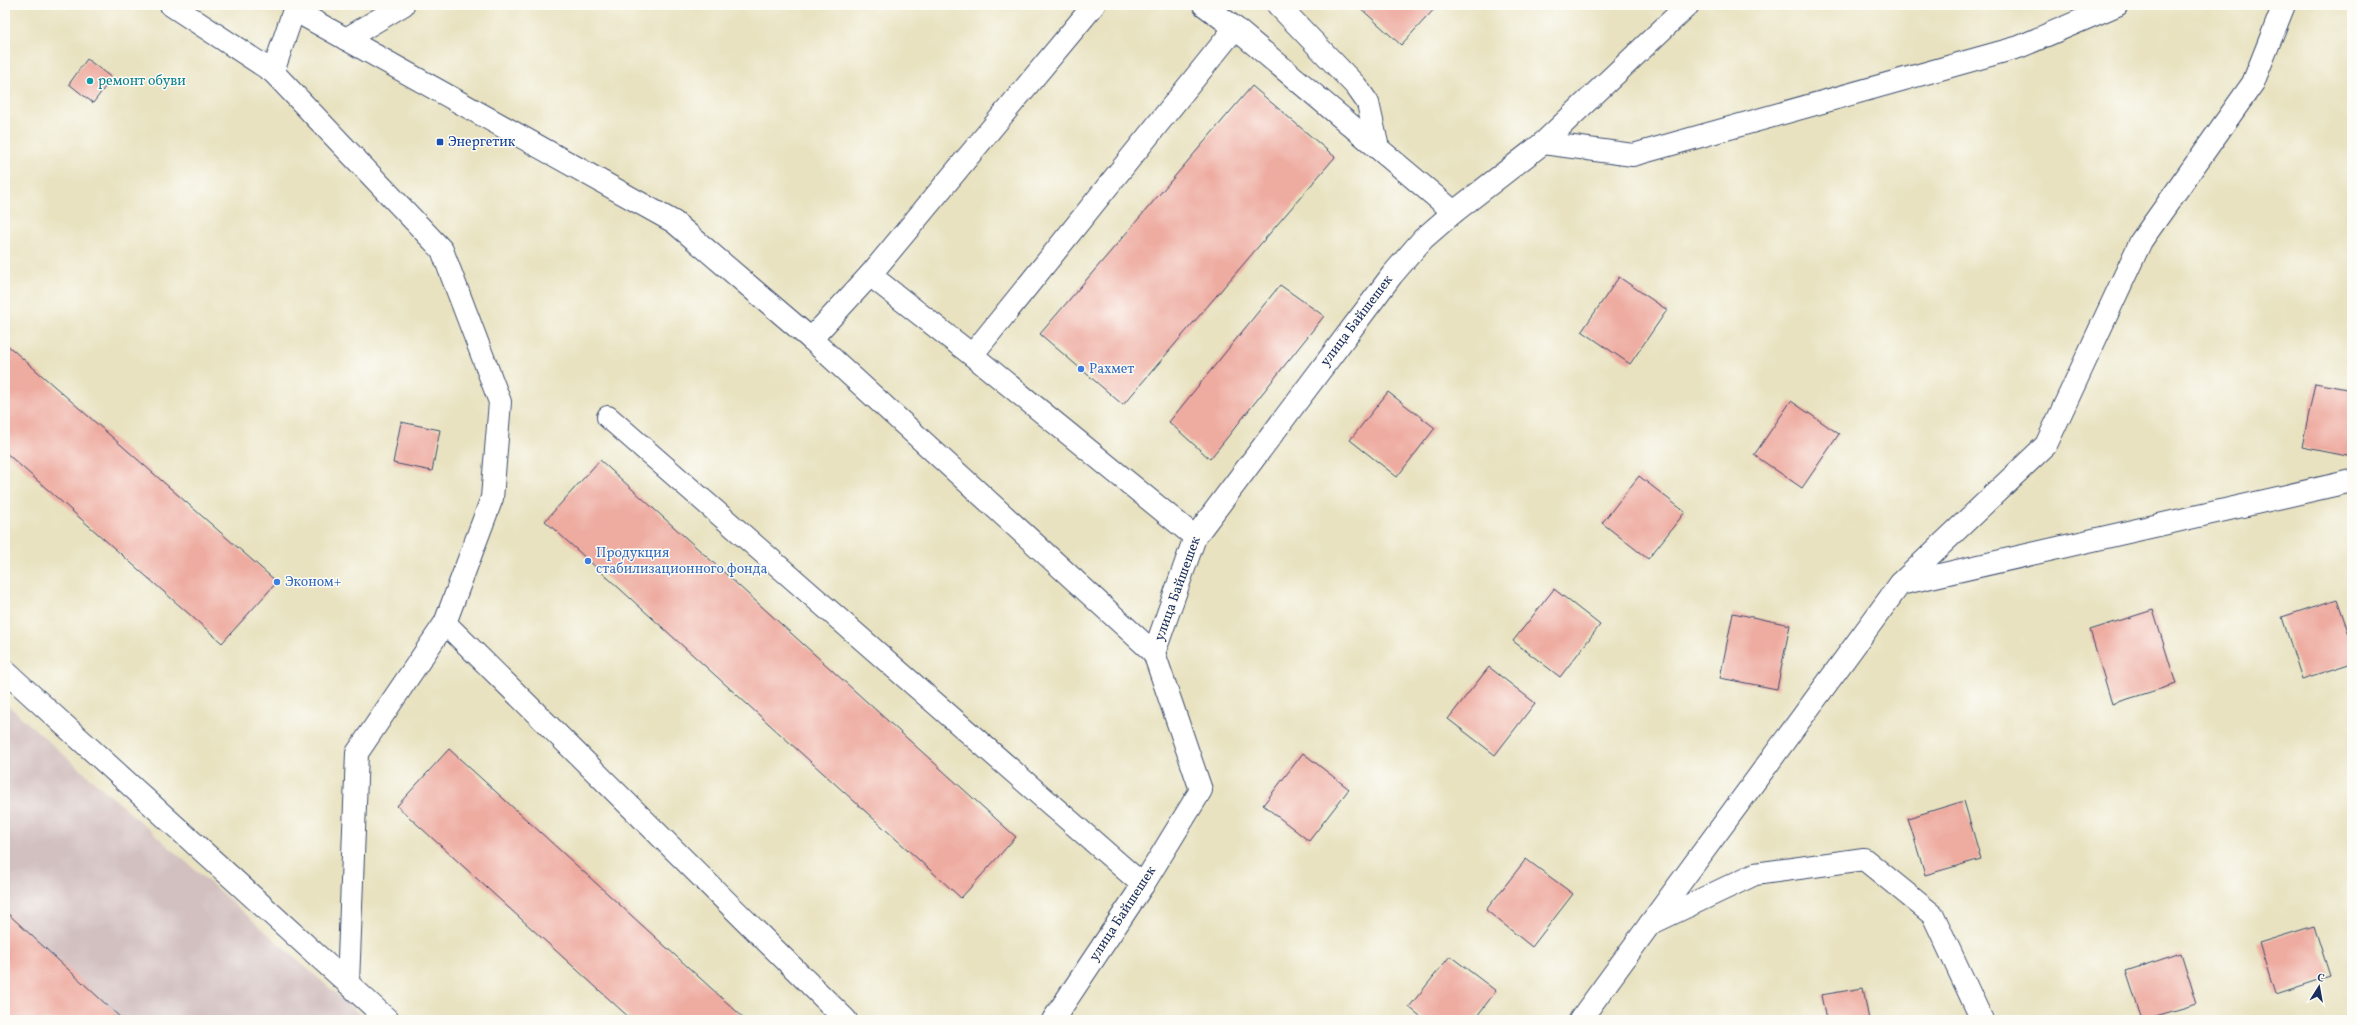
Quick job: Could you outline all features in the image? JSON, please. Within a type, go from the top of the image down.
[{"type":"street","points":[[171,5],[273,72],[442,250],[500,402],[492,498],[445,623],[357,753],[348,982]]},
{"type":"street","points":[[346,39],[402,5]]},
{"type":"street","points":[[811,339],[870,275],[1094,5]]},
{"type":"street","points":[[1204,5],[1235,28],[1454,212]]},
{"type":"street","points":[[1278,5],[1356,86],[1368,104],[1378,148]]},
{"type":"street","name":"улица Байшешек","points":[[1052,1020],[1143,885],[1201,790],[1154,652],[1195,537],[1392,275],[1423,239],[1454,212],[1542,143],[1688,5]]},
{"type":"street","points":[[1542,143],[1633,155],[2019,47],[2117,5]]},
{"type":"street","points":[[1580,1020],[1900,584],[2046,445],[2141,241],[2253,83],[2284,5]]},
{"type":"street","points":[[273,72],[293,8],[674,222],[811,339],[1154,652]]},
{"type":"street","points":[[972,355],[1235,28]]},
{"type":"street","points":[[870,275],[972,355],[1195,537]]},
{"type":"street","points":[[608,417],[1143,885]]},
{"type":"street","points":[[1900,584],[2352,481]]},
{"type":"street","points":[[445,623],[846,1020]]},
{"type":"street","points":[[5,671],[388,1020]]},
{"type":"street","points":[[1650,924],[1755,874],[1864,859],[1934,915],[1982,1020]]},
{"type":"shaded area","points":[[5,703],[366,1020],[5,1020]]},
{"type":"building","points":[[1357,5],[1438,5],[1401,45]]},
{"type":"building","name":"ремонт обуви","points":[[87,59],[112,78],[93,103],[69,84]]},
{"type":"building","points":[[1252,86],[1335,157],[1123,405],[1040,334]]},
{"type":"building","points":[[1619,277],[1667,310],[1630,364],[1582,331]]},
{"type":"building","points":[[1280,285],[1324,316],[1210,459],[1169,422]]},
{"type":"building","points":[[5,343],[277,582],[222,643],[5,452]]},
{"type":"building","points":[[2315,383],[2352,390],[2352,457],[2302,447]]},
{"type":"building","points":[[1388,392],[1435,428],[1397,477],[1350,440]]},
{"type":"building","points":[[1791,401],[1839,434],[1802,488],[1754,455]]},
{"type":"building","points":[[401,422],[440,430],[432,471],[393,463]]},
{"type":"building","points":[[600,460],[1016,837],[961,898],[545,521]]},
{"type":"building","points":[[1639,476],[1685,512],[1648,559],[1602,523]]},
{"type":"building","points":[[1554,589],[1600,625],[1560,677],[1513,641]]},
{"type":"building","points":[[2337,599],[2352,643],[2352,663],[2302,679],[2282,617]]},
{"type":"building","points":[[2153,610],[2176,684],[2112,704],[2090,630]]},
{"type":"building","points":[[1733,613],[1790,625],[1777,689],[1720,678]]},
{"type":"building","points":[[1489,667],[1535,703],[1495,755],[1448,719]]},
{"type":"building","points":[[449,749],[746,1020],[632,1020],[397,806]]},
{"type":"building","points":[[1303,753],[1349,789],[1309,841],[1263,805]]},
{"type":"building","points":[[1964,801],[1981,859],[1925,875],[1908,818]]},
{"type":"building","points":[[1526,859],[1573,894],[1532,947],[1486,910]]},
{"type":"building","points":[[5,911],[123,1020],[12,1020],[5,1014]]},
{"type":"building","points":[[2314,926],[2330,976],[2275,994],[2259,943]]},
{"type":"building","points":[[2181,953],[2197,1004],[2142,1020],[2126,971]]},
{"type":"building","points":[[1450,956],[1496,991],[1474,1020],[1425,1020],[1409,1007]]},
{"type":"building","points":[[1863,988],[1869,1020],[1826,1020],[1821,995]]},
{"type":"place","name":"ремонт обуви","points":[[90,81]]},
{"type":"place","name":"Энергетик","points":[[440,142]]},
{"type":"place","name":"Рахмет","points":[[1081,369]]},
{"type":"place","name":"Продукция стабилизационного фонда","points":[[588,561]]},
{"type":"place","name":"Эконом+","points":[[277,582]]}]
